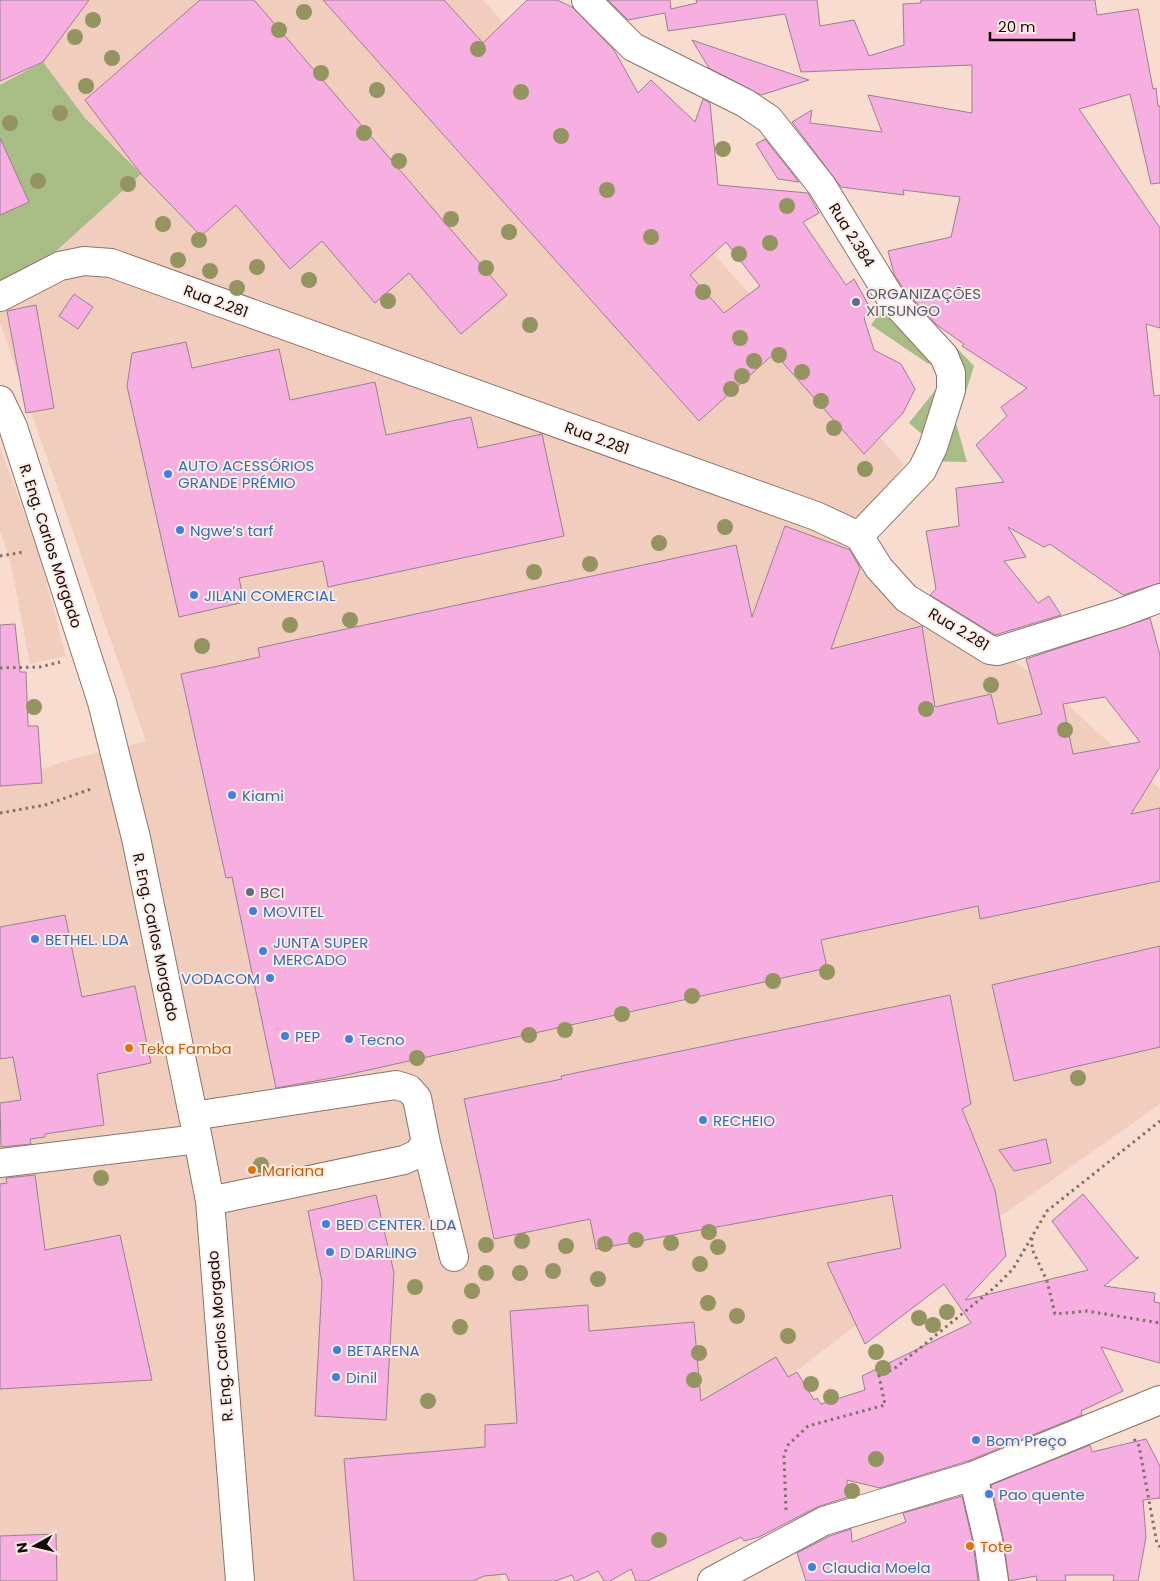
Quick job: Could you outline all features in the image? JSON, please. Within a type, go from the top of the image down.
[{"type":"street","name":"Rua 2.384","points":[[586,0],[633,47],[745,103],[769,119],[822,186],[890,297],[944,356],[951,373],[951,390],[926,463],[922,470],[860,536]]},
{"type":"street","name":"Rua 2.281","points":[[0,297],[60,266],[84,261],[112,263],[816,516],[860,536],[879,568],[906,598],[990,650],[1007,648],[1120,613],[1160,598]]},
{"type":"street","name":"R. Eng. Carlos Morgado","points":[[0,400],[13,427],[102,702],[136,838],[210,1201],[240,1581]]},
{"type":"street","points":[[0,1163],[195,1128],[396,1085],[409,1088],[417,1098],[454,1257]]},
{"type":"street","points":[[210,1201],[404,1160],[417,1154],[426,1143]]},
{"type":"street","points":[[712,1581],[789,1538],[824,1522],[1000,1466],[1160,1400]]},
{"type":"street","points":[[972,1476],[988,1540],[994,1581]]},
{"type":"path","points":[[0,668],[40,667],[87,655]]},
{"type":"path","points":[[0,813],[45,805],[121,779]]},
{"type":"path","points":[[789,1538],[784,1455],[788,1446],[808,1426],[885,1404],[879,1375],[900,1364],[994,1288],[1013,1269],[1047,1211],[1160,1121]]},
{"type":"path","points":[[1032,1235],[1032,1248],[1047,1280],[1055,1314],[1087,1311],[1160,1323]]},
{"type":"path","points":[[1120,1417],[1139,1446],[1156,1544],[1160,1546]]},
{"type":"shaded area","points":[[0,0],[483,0],[904,464],[876,503],[867,548],[1047,686],[1160,789],[1160,1104],[978,1232],[791,1375],[488,1558],[503,1581],[0,1581],[0,784],[65,761],[146,741],[0,323]]},
{"type":"shaded area","points":[[0,447],[38,551],[66,656],[30,664],[10,560],[0,531]]},
{"type":"green space","points":[[43,62],[85,118],[141,174],[0,302],[0,85]]},
{"type":"green space","points":[[898,287],[974,366],[956,423],[967,462],[916,461],[923,435],[909,423],[937,388],[940,368],[927,363],[871,325]]},
{"type":"building","points":[[0,0],[89,0],[43,62],[0,81]]},
{"type":"building","points":[[200,0],[254,0],[507,295],[461,334],[409,273],[375,303],[322,241],[290,269],[236,205],[201,236],[141,174],[85,100]]},
{"type":"building","points":[[323,0],[444,0],[483,43],[527,0],[557,0],[572,7],[614,50],[638,93],[651,80],[695,122],[703,99],[710,103],[718,185],[808,193],[819,213],[803,222],[846,285],[854,279],[873,313],[864,318],[874,350],[901,364],[915,389],[903,413],[864,454],[784,364],[777,351],[699,421]],"holes":[[[726,242],[760,286],[724,313],[690,275]]]},
{"type":"building","points":[[608,0],[670,0],[671,9],[697,3],[696,0],[817,0],[820,26],[854,20],[869,56],[904,45],[903,4],[921,3],[921,0],[1095,0],[1097,15],[1138,9],[1153,89],[1156,88],[1158,106],[1160,106],[1160,183],[1151,184],[1130,94],[1079,109],[1160,228],[1160,328],[1146,324],[1154,396],[1160,395],[1160,583],[1123,595],[1050,544],[1044,547],[1008,527],[1026,557],[1004,561],[1038,603],[1049,596],[1061,615],[995,635],[930,595],[936,589],[926,531],[959,526],[956,488],[1004,482],[976,445],[1007,416],[1001,407],[1027,388],[962,346],[964,344],[937,325],[903,288],[894,274],[888,251],[951,237],[960,197],[903,190],[904,195],[841,187],[792,122],[812,110],[810,123],[882,132],[868,95],[972,113],[972,65],[801,72],[785,14],[668,31],[665,13],[628,20]]},
{"type":"building","points":[[692,40],[809,80],[761,95],[709,68]]},
{"type":"building","points":[[0,138],[29,202],[0,215]]},
{"type":"building","points":[[765,139],[799,182],[778,179],[756,144]]},
{"type":"building","points":[[74,294],[93,307],[78,329],[59,316]]},
{"type":"building","points":[[36,305],[54,408],[26,413],[7,311]]},
{"type":"building","points":[[186,342],[192,368],[279,349],[290,400],[375,382],[386,435],[471,417],[478,448],[542,434],[564,536],[328,587],[323,561],[239,578],[244,602],[179,617],[127,386],[132,353]]},
{"type":"building","points":[[785,526],[850,550],[860,568],[831,649],[922,626],[935,707],[991,694],[998,724],[1042,714],[1026,659],[1150,618],[1160,655],[1160,767],[1131,814],[1160,808],[1160,881],[980,919],[978,906],[821,940],[827,968],[337,1077],[276,1088],[232,877],[226,878],[181,674],[260,657],[258,648],[736,545],[752,617]],"holes":[[[1105,697],[1140,742],[1073,754],[1063,704]]]},
{"type":"building","points":[[15,624],[20,672],[26,672],[28,726],[38,726],[42,783],[0,786],[0,625]]},
{"type":"building","points":[[65,915],[82,997],[135,986],[151,1063],[97,1074],[104,1125],[45,1134],[45,1137],[30,1139],[31,1144],[1,1147],[0,1103],[21,1100],[13,1057],[0,1059],[0,927]]},
{"type":"building","points":[[1160,946],[1160,1047],[1014,1081],[992,985]]},
{"type":"building","points":[[950,995],[971,1104],[962,1109],[995,1190],[1006,1256],[965,1300],[1088,1270],[1052,1221],[1083,1194],[1136,1258],[1139,1257],[1104,1286],[1155,1293],[1154,1302],[1160,1303],[1160,1363],[1101,1347],[1123,1391],[1081,1411],[1082,1415],[968,1461],[880,1488],[847,1480],[848,1497],[817,1507],[759,1537],[744,1541],[741,1537],[647,1581],[636,1581],[631,1569],[610,1581],[604,1581],[598,1571],[577,1581],[575,1581],[572,1575],[555,1581],[509,1581],[506,1574],[484,1576],[473,1581],[354,1581],[344,1459],[485,1447],[485,1425],[517,1423],[510,1311],[588,1305],[589,1331],[694,1322],[701,1401],[776,1357],[788,1377],[797,1372],[814,1400],[817,1398],[821,1404],[865,1390],[862,1376],[971,1323],[944,1284],[865,1344],[827,1263],[901,1248],[892,1195],[596,1249],[590,1219],[494,1239],[464,1099],[562,1079],[561,1076]]},
{"type":"building","points":[[1046,1139],[1051,1163],[1014,1171],[999,1150]]},
{"type":"building","points":[[35,1175],[45,1250],[120,1235],[152,1380],[0,1389],[0,1184],[7,1183],[6,1178]]},
{"type":"building","points":[[376,1195],[394,1273],[386,1420],[315,1416],[322,1282],[308,1211]]},
{"type":"building","points":[[1146,1439],[1160,1466],[1160,1498],[1143,1500],[1146,1537],[1138,1581],[1113,1581],[1114,1575],[1065,1575],[1066,1581],[1037,1581],[1036,1576],[1009,1581],[1003,1538],[991,1485],[1090,1445],[1092,1452]]},
{"type":"building","points":[[962,1496],[973,1543],[978,1581],[806,1581],[797,1553],[830,1536],[851,1529],[852,1542],[906,1522],[903,1513]]},
{"type":"building","points":[[56,1534],[57,1581],[0,1581],[0,1536]]},
{"type":"place","name":"ORGANIZAÇÕES XITSUNGO","points":[[856,302]]},
{"type":"place","name":"AUTO ACESSÓRIOS GRANDE PRÉMIO","points":[[168,474]]},
{"type":"place","name":"Ngwe’s tarf","points":[[180,530]]},
{"type":"place","name":"JILANI COMERCIAL","points":[[194,595]]},
{"type":"place","name":"Kiami","points":[[232,795]]},
{"type":"place","name":"BCI","points":[[250,892]]},
{"type":"place","name":"MOVITEL","points":[[253,911]]},
{"type":"place","name":"BETHEL. LDA","points":[[35,939]]},
{"type":"place","name":"JUNTA SUPER MERCADO","points":[[263,951]]},
{"type":"place","name":"VODACOM","points":[[270,978]]},
{"type":"place","name":"PEP","points":[[285,1036]]},
{"type":"place","name":"Tecno","points":[[349,1039]]},
{"type":"place","name":"Teka Famba","points":[[129,1048]]},
{"type":"place","name":"RECHEIO","points":[[703,1120]]},
{"type":"place","name":"Mariana","points":[[252,1170]]},
{"type":"place","name":"BED CENTER. LDA","points":[[326,1224]]},
{"type":"place","name":"D DARLING","points":[[330,1252]]},
{"type":"place","name":"BETARENA","points":[[337,1350]]},
{"type":"place","name":"Dinil","points":[[336,1377]]},
{"type":"place","name":"Bom Preço","points":[[976,1440]]},
{"type":"place","name":"Pao quente","points":[[989,1494]]},
{"type":"place","name":"Tote","points":[[970,1546]]},
{"type":"place","name":"Claudia Moela","points":[[812,1567]]}]
